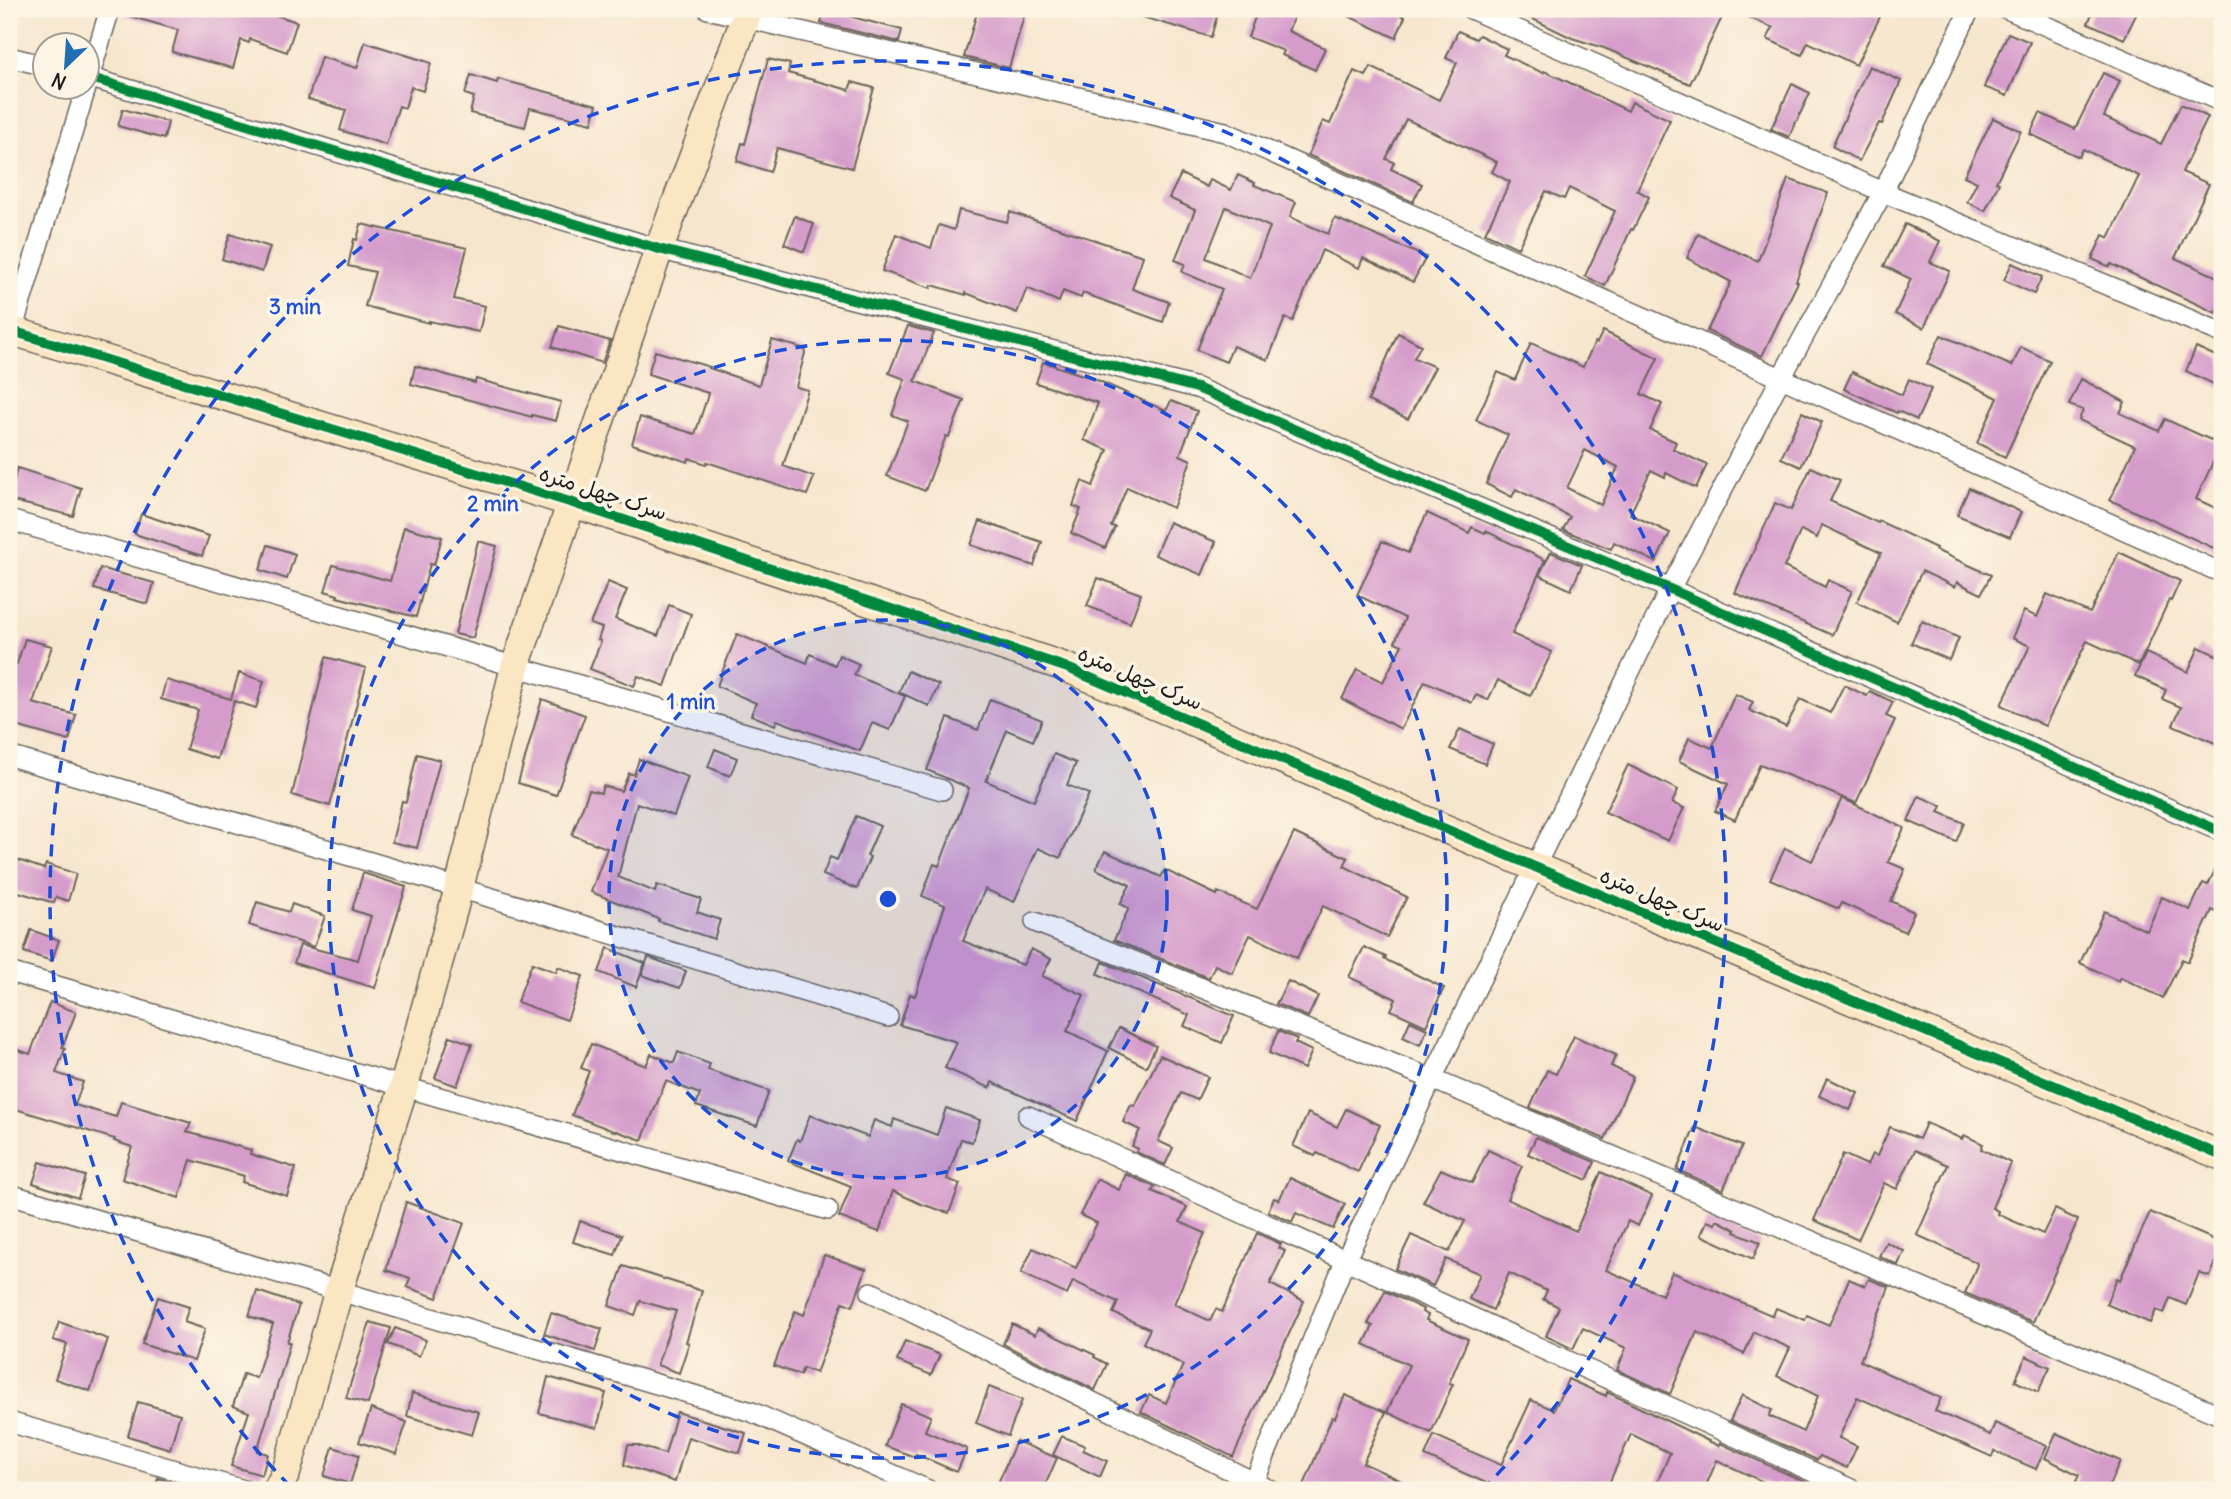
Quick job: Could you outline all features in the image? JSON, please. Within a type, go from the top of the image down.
[{"type":"street","points":[[102,34],[110,9]]},
{"type":"street","points":[[708,9],[748,13],[1225,132],[2222,573]]},
{"type":"street","points":[[1471,9],[1883,192],[2222,333]]},
{"type":"street","points":[[871,1292],[1258,1488],[1345,1261],[1432,1079],[1670,589],[1883,192],[1970,9]]},
{"type":"street","points":[[2007,9],[2222,102]]},
{"type":"street","points":[[277,1490],[286,1473],[404,1086],[459,888],[515,667],[659,249],[748,13]]},
{"type":"street","points":[[9,57],[32,63]]},
{"type":"street","points":[[102,85],[659,249],[1197,388],[1670,589],[2222,832]]},
{"type":"street","points":[[10,335],[81,102]]},
{"type":"street","name":"سرک چهل متره","points":[[10,335],[573,503],[1065,667],[2222,1156]]},
{"type":"street","points":[[9,520],[942,790]]},
{"type":"street","points":[[9,756],[888,1017]]},
{"type":"street","points":[[1035,922],[1432,1079],[2222,1416]]},
{"type":"street","points":[[9,972],[828,1210]]},
{"type":"street","points":[[1028,1116],[1853,1490]]},
{"type":"street","points":[[9,1194],[751,1412],[928,1490]]},
{"type":"street","points":[[9,1422],[244,1490]]},
{"type":"building","points":[[122,9],[257,9],[297,22],[287,52],[250,39],[249,43],[241,40],[233,68],[172,52],[178,30],[122,14]]},
{"type":"building","points":[[978,9],[1026,9],[1009,68],[964,57]]},
{"type":"building","points":[[1132,9],[1219,9],[1211,37],[1132,14]]},
{"type":"building","points":[[1258,9],[1297,9],[1288,31],[1325,48],[1315,70],[1282,55],[1284,51],[1248,37]]},
{"type":"building","points":[[1333,9],[1388,9],[1405,17],[1396,38]]},
{"type":"building","points":[[1512,9],[1726,9],[1690,84],[1604,48],[1572,38]]},
{"type":"building","points":[[1731,9],[1863,9],[1880,17],[1856,65],[1808,42],[1802,55],[1767,39],[1773,28]]},
{"type":"building","points":[[2094,9],[2139,9],[2124,39],[2088,23]]},
{"type":"building","points":[[825,10],[902,30],[899,42],[821,23]]},
{"type":"building","points":[[1458,31],[1476,39],[1479,35],[1507,49],[1504,55],[1628,111],[1632,102],[1670,120],[1637,190],[1649,197],[1605,286],[1585,276],[1615,211],[1569,188],[1564,199],[1546,191],[1518,248],[1485,233],[1510,182],[1492,172],[1497,162],[1406,119],[1386,159],[1394,162],[1391,169],[1422,184],[1413,202],[1308,155],[1323,121],[1330,124],[1354,71],[1366,76],[1371,67],[1439,100],[1457,63],[1446,58]]},
{"type":"building","points":[[2008,33],[2030,42],[2007,96],[1984,87]]},
{"type":"building","points":[[365,42],[431,63],[423,91],[411,87],[405,108],[399,106],[386,145],[340,130],[346,110],[308,99],[321,57],[357,68]]},
{"type":"building","points":[[768,59],[790,64],[788,73],[849,90],[852,82],[874,88],[852,168],[777,148],[770,172],[737,161],[742,143],[745,144]]},
{"type":"building","points":[[1869,66],[1901,81],[1882,124],[1879,123],[1859,161],[1832,146]]},
{"type":"building","points":[[2103,73],[2120,81],[2104,117],[2161,144],[2181,104],[2208,117],[2182,172],[2209,184],[2175,258],[2222,279],[2222,298],[2216,313],[2111,264],[2110,267],[2092,259],[2103,235],[2109,238],[2139,176],[2083,149],[2079,157],[2030,134],[2040,113],[2075,129]]},
{"type":"building","points":[[471,75],[497,83],[498,79],[597,105],[592,123],[530,108],[525,127],[470,113],[474,97],[465,94]]},
{"type":"building","points":[[1792,84],[1810,93],[1789,137],[1771,129]]},
{"type":"building","points":[[123,109],[168,122],[164,139],[118,126]]},
{"type":"building","points":[[1993,118],[2021,131],[1985,211],[1967,202],[1977,182],[1964,176]]},
{"type":"building","points":[[1181,174],[1207,187],[1210,180],[1231,190],[1238,175],[1255,183],[1254,185],[1296,202],[1290,217],[1328,234],[1335,218],[1426,257],[1413,282],[1363,258],[1359,268],[1322,250],[1293,321],[1285,318],[1268,360],[1233,346],[1226,362],[1197,350],[1222,289],[1182,272],[1185,264],[1175,260],[1195,210],[1169,198]],"holes":[[[1226,207],[1270,227],[1250,278],[1206,258]]]},
{"type":"building","points":[[1788,179],[1828,193],[1796,281],[1798,282],[1762,356],[1707,331],[1731,282],[1687,258],[1698,234],[1758,261]]},
{"type":"building","points":[[959,210],[1007,222],[1010,212],[1143,256],[1132,289],[1169,302],[1163,322],[1083,293],[1081,298],[1063,291],[1059,302],[1027,288],[1017,313],[966,293],[932,285],[931,288],[882,271],[896,234],[931,248],[939,225],[954,230]]},
{"type":"building","points":[[795,216],[814,224],[804,252],[784,244]]},
{"type":"building","points":[[361,224],[467,248],[454,299],[485,306],[479,332],[429,323],[365,306],[375,272],[348,266],[354,239],[357,240]]},
{"type":"building","points":[[1905,224],[1940,241],[1930,262],[1950,271],[1924,328],[1895,314],[1911,279],[1884,266]]},
{"type":"building","points":[[230,234],[270,247],[262,272],[222,259]]},
{"type":"building","points":[[2012,263],[2042,277],[2034,294],[2004,280]]},
{"type":"building","points":[[559,326],[610,341],[602,363],[552,347]]},
{"type":"building","points":[[908,326],[934,333],[915,381],[964,400],[949,437],[946,436],[925,491],[887,476],[908,421],[892,415],[905,379],[889,373]]},
{"type":"building","points":[[1603,331],[1658,358],[1641,394],[1662,404],[1650,430],[1676,442],[1673,449],[1707,465],[1696,488],[1666,473],[1665,477],[1651,470],[1630,514],[1670,533],[1656,562],[1614,542],[1611,549],[1563,530],[1570,517],[1516,489],[1512,497],[1486,484],[1508,435],[1476,420],[1498,372],[1515,380],[1531,343],[1583,367],[1595,342],[1597,343]],"holes":[[[1585,450],[1618,467],[1601,505],[1567,488]]]},
{"type":"building","points":[[1398,333],[1421,345],[1414,358],[1435,367],[1408,419],[1368,401]]},
{"type":"building","points":[[1941,335],[2012,366],[2021,347],[2050,361],[2005,457],[1977,443],[1998,398],[1927,364]]},
{"type":"building","points":[[772,340],[806,349],[796,387],[808,390],[783,466],[814,477],[807,495],[707,462],[706,464],[689,458],[688,462],[632,444],[640,417],[695,434],[707,398],[708,393],[648,374],[655,351],[759,385]]},
{"type":"building","points":[[2196,347],[2222,359],[2222,388],[2186,371]]},
{"type":"building","points":[[1043,362],[1095,379],[1166,411],[1171,401],[1197,411],[1180,455],[1191,460],[1173,508],[1127,487],[1111,526],[1115,527],[1105,548],[1071,533],[1081,509],[1073,506],[1082,481],[1093,486],[1108,450],[1084,440],[1098,403],[1036,383]]},
{"type":"building","points":[[415,366],[475,383],[476,379],[561,402],[556,421],[411,384]]},
{"type":"building","points":[[1852,372],[1902,395],[1909,379],[1931,389],[1917,420],[1844,389]]},
{"type":"building","points":[[2081,379],[2125,402],[2120,413],[2159,431],[2165,419],[2222,445],[2222,466],[2213,462],[2196,499],[2222,511],[2222,552],[2110,500],[2135,446],[2079,420],[2083,410],[2069,405]]},
{"type":"building","points":[[1802,412],[1822,422],[1801,467],[1781,458]]},
{"type":"building","points":[[1811,467],[1840,480],[1830,501],[1878,523],[1879,521],[1991,575],[1981,594],[1957,582],[1955,587],[1922,571],[1897,622],[1857,602],[1881,553],[1822,525],[1817,538],[1801,530],[1784,567],[1825,587],[1828,580],[1852,591],[1832,635],[1735,593],[1775,503],[1791,510]]},
{"type":"building","points":[[17,468],[81,488],[73,516],[9,500]]},
{"type":"building","points":[[1969,488],[2021,512],[2010,537],[1957,515]]},
{"type":"building","points":[[1427,513],[1469,533],[1472,527],[1485,533],[1486,531],[1545,560],[1512,634],[1552,652],[1530,696],[1498,680],[1488,700],[1476,695],[1472,703],[1425,681],[1401,729],[1342,699],[1357,669],[1383,682],[1402,645],[1395,642],[1405,618],[1357,595],[1382,541],[1408,553]]},
{"type":"building","points":[[141,514],[209,536],[202,556],[135,534]]},
{"type":"building","points":[[980,521],[1042,542],[1034,566],[971,545]]},
{"type":"building","points":[[1169,522],[1216,542],[1202,575],[1155,555]]},
{"type":"building","points":[[404,527],[442,537],[434,565],[430,564],[416,617],[337,597],[338,595],[325,591],[333,565],[390,581]]},
{"type":"building","points":[[478,541],[497,546],[473,638],[455,634]]},
{"type":"building","points":[[268,545],[295,554],[287,579],[260,570]]},
{"type":"building","points":[[1551,552],[1582,565],[1571,590],[1539,575]]},
{"type":"building","points":[[2119,552],[2180,581],[2139,665],[2087,641],[2045,726],[2001,705],[2030,646],[2012,638],[2024,611],[2037,617],[2047,594],[2090,613]]},
{"type":"building","points":[[100,568],[154,583],[148,604],[94,589]]},
{"type":"building","points":[[1098,578],[1141,594],[1130,623],[1087,606]]},
{"type":"building","points":[[608,582],[627,590],[615,619],[658,636],[669,605],[691,614],[665,686],[638,676],[634,686],[590,669],[601,641],[598,640],[602,628],[590,624]]},
{"type":"building","points":[[1922,621],[1959,638],[1949,660],[1911,643]]},
{"type":"building","points":[[737,634],[807,663],[810,654],[835,665],[839,655],[859,664],[854,675],[905,696],[890,730],[872,723],[860,751],[777,720],[775,725],[751,715],[756,703],[717,686]]},
{"type":"building","points":[[25,639],[52,646],[33,703],[76,715],[69,741],[9,724],[9,661],[17,664]]},
{"type":"building","points":[[2199,647],[2222,658],[2222,746],[2173,725],[2181,707],[2162,699],[2166,690],[2135,676],[2146,653],[2188,672]]},
{"type":"building","points":[[326,657],[366,668],[330,806],[292,795]]},
{"type":"building","points":[[908,671],[939,685],[929,706],[899,692]]},
{"type":"building","points":[[239,673],[264,681],[256,708],[234,701],[217,759],[186,749],[198,710],[161,699],[166,680],[231,699]]},
{"type":"building","points":[[1844,685],[1867,696],[1870,691],[1893,702],[1886,716],[1895,720],[1856,803],[1760,764],[1735,820],[1715,811],[1728,784],[1679,761],[1689,738],[1712,748],[1735,694],[1753,702],[1749,710],[1786,727],[1800,699],[1830,713]]},
{"type":"building","points":[[542,699],[585,715],[556,795],[518,783]]},
{"type":"building","points":[[990,699],[1042,720],[1033,741],[1007,730],[986,781],[1034,801],[1054,754],[1076,763],[1067,785],[1089,794],[1060,858],[1038,848],[1014,902],[985,889],[963,941],[1023,965],[1031,949],[1051,959],[1042,976],[1084,995],[1067,1031],[1108,1051],[1077,1121],[992,1082],[990,1088],[945,1068],[957,1042],[900,1025],[910,994],[915,996],[945,905],[922,896],[934,864],[939,866],[969,788],[927,770],[948,718],[978,730]]},
{"type":"building","points":[[1460,729],[1493,744],[1485,764],[1450,749]]},
{"type":"building","points":[[715,749],[737,758],[730,776],[708,767]]},
{"type":"building","points":[[417,754],[440,760],[417,848],[392,842],[402,801],[406,802]]},
{"type":"building","points":[[639,759],[688,777],[674,816],[637,803],[618,877],[655,892],[657,885],[701,899],[697,912],[720,920],[714,939],[658,921],[659,919],[591,892],[607,848],[572,835],[589,790],[601,793],[603,786],[621,791],[629,773],[634,775]]},
{"type":"building","points":[[1628,765],[1678,790],[1672,803],[1684,808],[1668,841],[1605,812]]},
{"type":"building","points":[[1919,796],[1942,806],[1939,812],[1964,823],[1956,842],[1908,821]]},
{"type":"building","points":[[1842,798],[1904,828],[1888,862],[1905,869],[1891,901],[1914,912],[1905,932],[1842,903],[1839,909],[1770,879],[1785,848],[1812,861]]},
{"type":"building","points":[[856,816],[880,826],[857,889],[823,875],[830,857],[837,860]]},
{"type":"building","points":[[1294,833],[1348,858],[1344,866],[1407,897],[1387,937],[1323,906],[1297,958],[1250,935],[1232,973],[1215,965],[1209,978],[1114,940],[1129,908],[1120,904],[1130,885],[1096,869],[1105,851],[1161,877],[1165,870],[1217,895],[1218,892],[1257,909]]},
{"type":"building","points":[[2222,856],[2222,915],[2212,910],[2188,962],[2182,959],[2163,998],[2120,977],[2118,981],[2080,963],[2104,911],[2147,931],[2162,897],[2190,910],[2203,883],[2208,885]]},
{"type":"building","points":[[9,857],[44,869],[46,864],[76,874],[68,901],[56,897],[54,903],[9,889]]},
{"type":"building","points":[[363,873],[406,887],[375,988],[294,963],[300,945],[358,960],[371,916],[352,910]]},
{"type":"building","points":[[257,902],[289,912],[292,904],[325,916],[314,947],[249,925]]},
{"type":"building","points":[[31,930],[59,940],[52,961],[24,952]]},
{"type":"building","points":[[1364,947],[1444,988],[1426,1026],[1391,1010],[1396,999],[1349,977]]},
{"type":"building","points":[[608,948],[645,963],[636,987],[599,972]]},
{"type":"building","points":[[648,957],[686,971],[680,988],[642,975]]},
{"type":"building","points":[[1103,962],[1234,1016],[1222,1043],[1184,1026],[1189,1015],[1098,974]]},
{"type":"building","points":[[532,963],[556,972],[558,967],[583,976],[567,1020],[517,1002]]},
{"type":"building","points":[[1288,981],[1318,996],[1308,1017],[1276,1004]]},
{"type":"building","points":[[50,1002],[76,1012],[56,1073],[83,1082],[75,1105],[116,1117],[121,1102],[191,1123],[187,1132],[251,1150],[250,1154],[296,1168],[287,1196],[242,1182],[244,1176],[191,1160],[179,1198],[122,1179],[132,1147],[114,1141],[115,1139],[9,1107],[9,1047],[30,1054]]},
{"type":"building","points":[[1410,1021],[1427,1029],[1420,1045],[1403,1037]]},
{"type":"building","points":[[1119,1028],[1156,1046],[1146,1067],[1109,1048]]},
{"type":"building","points":[[1278,1031],[1297,1039],[1295,1043],[1312,1051],[1304,1069],[1269,1053]]},
{"type":"building","points":[[450,1036],[472,1044],[457,1086],[435,1078]]},
{"type":"building","points":[[1574,1036],[1616,1055],[1611,1066],[1633,1077],[1605,1139],[1530,1108],[1547,1070],[1556,1074]]},
{"type":"building","points":[[591,1044],[646,1066],[651,1054],[674,1063],[678,1052],[710,1064],[708,1070],[769,1091],[757,1126],[696,1106],[700,1094],[666,1081],[642,1140],[572,1115],[589,1071],[581,1068]]},
{"type":"building","points":[[1160,1055],[1208,1077],[1197,1100],[1181,1093],[1158,1141],[1173,1148],[1165,1165],[1136,1152],[1138,1149],[1132,1146],[1140,1130],[1123,1122],[1131,1105],[1135,1106]]},
{"type":"building","points":[[1827,1078],[1858,1093],[1850,1110],[1819,1096]]},
{"type":"building","points":[[946,1108],[980,1120],[972,1142],[961,1139],[947,1179],[960,1184],[949,1213],[893,1191],[879,1232],[839,1217],[851,1186],[788,1161],[797,1139],[800,1141],[810,1115],[868,1137],[874,1120],[892,1127],[894,1119],[937,1135]]},
{"type":"building","points":[[1346,1109],[1380,1125],[1358,1172],[1317,1153],[1315,1156],[1293,1146],[1308,1113],[1337,1127]]},
{"type":"building","points":[[1926,1123],[1962,1139],[1964,1135],[1983,1144],[1981,1149],[2011,1163],[1992,1208],[1998,1211],[1997,1214],[2043,1234],[2055,1209],[2078,1220],[2033,1322],[1965,1293],[1976,1262],[1917,1235],[1948,1165],[1915,1150],[1897,1189],[1884,1183],[1858,1240],[1814,1220],[1843,1154],[1867,1165],[1872,1154],[1877,1156],[1890,1127],[1919,1139]]},
{"type":"building","points":[[1695,1127],[1742,1146],[1723,1190],[1677,1170]]},
{"type":"building","points":[[1536,1137],[1595,1162],[1587,1180],[1528,1154]]},
{"type":"building","points":[[1488,1150],[1522,1166],[1507,1199],[1576,1231],[1601,1172],[1652,1196],[1638,1226],[1628,1221],[1606,1270],[1662,1295],[1672,1272],[1773,1316],[1776,1308],[1805,1320],[1807,1315],[1829,1325],[1849,1279],[1865,1286],[1869,1279],[1889,1287],[1860,1361],[1941,1398],[1935,1411],[1990,1435],[1995,1423],[2047,1446],[2036,1469],[1994,1451],[1992,1457],[1857,1397],[1839,1438],[1857,1446],[1847,1468],[1820,1456],[1817,1460],[1730,1421],[1742,1395],[1772,1410],[1769,1416],[1803,1432],[1818,1396],[1777,1376],[1790,1348],[1754,1332],[1744,1354],[1697,1332],[1670,1394],[1617,1370],[1626,1348],[1583,1328],[1573,1349],[1546,1336],[1559,1307],[1543,1299],[1547,1291],[1509,1273],[1493,1310],[1469,1299],[1480,1274],[1446,1259],[1433,1286],[1395,1269],[1411,1235],[1449,1252],[1465,1221],[1423,1202],[1441,1169],[1472,1183]]},
{"type":"building","points":[[40,1162],[85,1176],[78,1198],[33,1183]]},
{"type":"building","points":[[1126,1174],[1155,1187],[1152,1191],[1187,1207],[1180,1222],[1205,1233],[1174,1304],[1210,1321],[1216,1309],[1222,1312],[1257,1233],[1281,1244],[1279,1248],[1285,1251],[1270,1284],[1304,1301],[1233,1457],[1141,1412],[1149,1395],[1166,1403],[1183,1365],[1143,1343],[1150,1329],[1113,1313],[1118,1302],[1073,1281],[1067,1295],[1021,1273],[1033,1248],[1076,1268],[1097,1223],[1080,1215],[1097,1179],[1119,1190]]},
{"type":"building","points":[[1290,1178],[1345,1204],[1333,1229],[1296,1213],[1292,1222],[1268,1211],[1274,1198],[1279,1200]]},
{"type":"building","points":[[406,1202],[464,1223],[437,1298],[407,1287],[410,1278],[386,1270]]},
{"type":"building","points":[[2150,1212],[2222,1243],[2210,1277],[2199,1273],[2186,1305],[2170,1298],[2164,1313],[2156,1310],[2150,1323],[2106,1304],[2117,1278],[2120,1280]]},
{"type":"building","points":[[1717,1220],[1736,1230],[1735,1232],[1760,1242],[1753,1259],[1701,1235],[1707,1221],[1715,1224]]},
{"type":"building","points":[[580,1221],[622,1235],[615,1255],[573,1242]]},
{"type":"building","points":[[1886,1242],[1904,1251],[1898,1265],[1879,1256]]},
{"type":"building","points":[[824,1255],[866,1269],[853,1306],[843,1302],[816,1373],[803,1368],[800,1375],[774,1366],[795,1311],[804,1315]]},
{"type":"building","points":[[623,1266],[702,1291],[679,1373],[657,1365],[676,1311],[640,1301],[635,1315],[609,1306]]},
{"type":"building","points":[[257,1291],[299,1305],[257,1451],[268,1454],[262,1475],[231,1466],[249,1412],[233,1406],[243,1374],[256,1378],[273,1324],[249,1316]]},
{"type":"building","points":[[1385,1291],[1423,1309],[1422,1312],[1428,1315],[1426,1320],[1468,1339],[1449,1383],[1453,1384],[1431,1433],[1387,1412],[1409,1365],[1364,1344],[1373,1326],[1368,1324]]},
{"type":"building","points":[[158,1297],[189,1307],[184,1322],[205,1329],[194,1361],[142,1344]]},
{"type":"building","points":[[551,1313],[602,1329],[595,1351],[544,1334]]},
{"type":"building","points":[[59,1322],[108,1339],[90,1391],[55,1379],[67,1344],[53,1340]]},
{"type":"building","points":[[370,1322],[391,1328],[368,1404],[346,1398]]},
{"type":"building","points":[[1012,1324],[1035,1335],[1038,1328],[1095,1355],[1094,1357],[1107,1364],[1095,1390],[1003,1344]]},
{"type":"building","points":[[395,1328],[426,1340],[419,1356],[388,1344]]},
{"type":"building","points":[[905,1341],[940,1355],[931,1375],[897,1361]]},
{"type":"building","points":[[2026,1356],[2050,1367],[2038,1392],[2015,1381]]},
{"type":"building","points":[[548,1377],[606,1393],[597,1428],[539,1413]]},
{"type":"building","points":[[1568,1379],[1606,1396],[1607,1392],[1719,1446],[1720,1443],[1807,1483],[1804,1490],[1789,1490],[1776,1484],[1774,1487],[1717,1460],[1704,1490],[1654,1490],[1670,1453],[1631,1434],[1606,1490],[1502,1490],[1425,1456],[1434,1435],[1501,1465],[1531,1400],[1554,1410]]},
{"type":"building","points":[[989,1387],[1022,1400],[1008,1436],[976,1423]]},
{"type":"building","points":[[412,1393],[479,1412],[472,1435],[407,1416]]},
{"type":"building","points":[[1345,1395],[1386,1412],[1363,1463],[1421,1490],[1302,1490],[1332,1417],[1335,1418]]},
{"type":"building","points":[[138,1402],[180,1414],[170,1449],[128,1436]]},
{"type":"building","points":[[901,1404],[931,1416],[925,1431],[967,1449],[957,1472],[916,1454],[915,1457],[885,1446]]},
{"type":"building","points":[[371,1409],[407,1422],[396,1454],[359,1442]]},
{"type":"building","points":[[677,1412],[746,1433],[740,1453],[688,1437],[675,1482],[624,1465],[628,1445],[665,1454]]},
{"type":"building","points":[[2056,1433],[2120,1461],[2107,1490],[2072,1490],[2079,1475],[2045,1458]]},
{"type":"building","points":[[1062,1436],[1085,1446],[1083,1450],[1107,1461],[1100,1477],[1053,1455]]},
{"type":"building","points":[[1016,1441],[1057,1458],[1043,1490],[995,1490]]},
{"type":"building","points":[[333,1447],[359,1455],[350,1484],[324,1476]]},
{"type":"building","points":[[158,1478],[201,1490],[155,1490]]},
{"type":"cycle path","points":[[102,81],[659,249],[1197,388],[1670,589],[2222,832]]},
{"type":"cycle path","points":[[9,330],[573,503],[1065,667],[2222,1156]]}]
